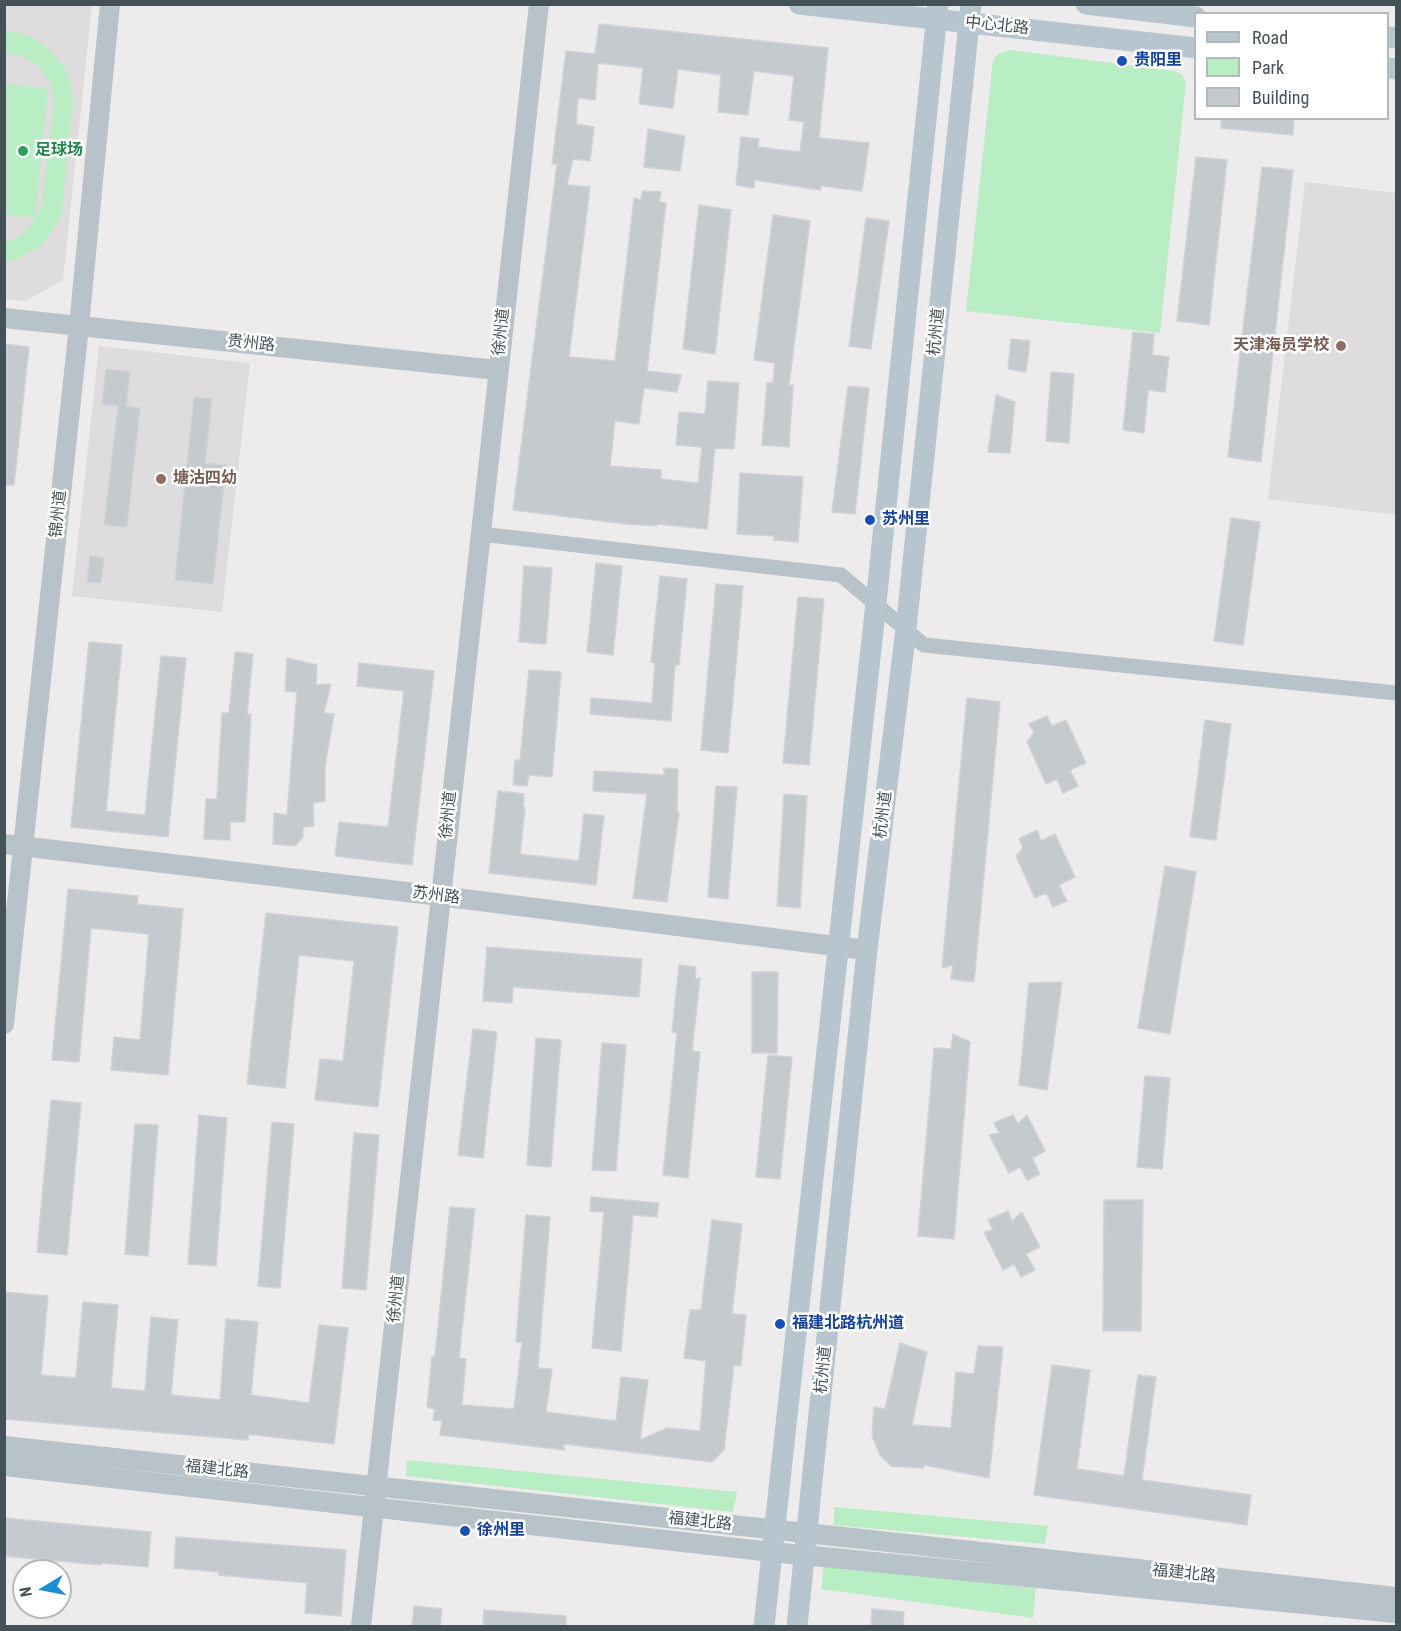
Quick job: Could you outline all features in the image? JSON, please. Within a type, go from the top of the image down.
[{"type":"main road","points":[[799,4],[897,15],[952,10]]},
{"type":"main road","points":[[1086,4],[1194,16]]},
{"type":"main road","name":"中心北路","points":[[952,10],[1001,26],[1194,48]]},
{"type":"main road","name":"杭州道","points":[[764,1626],[933,59],[952,10]]},
{"type":"main road","name":"杭州道","points":[[797,1626],[867,951],[906,629],[965,64],[952,10]]},
{"type":"main road","points":[[897,15],[916,23],[921,28],[929,42],[933,59]]},
{"type":"street","name":"锦州道","points":[[4,1024],[14,845],[79,326],[110,4]]},
{"type":"street","name":"徐州道","points":[[361,1626],[497,370],[539,4]]},
{"type":"street","name":"贵州路","points":[[4,318],[497,370]]},
{"type":"street","points":[[480,534],[841,575],[924,645],[1396,693]]},
{"type":"street","name":"苏州路","points":[[14,845],[440,896],[867,951]]},
{"type":"street","name":"福建北路","points":[[4,1446],[772,1552],[1396,1613]]},
{"type":"street","name":"福建北路","points":[[4,1466],[774,1530],[1396,1597]]},
{"type":"shaded area","points":[[4,5],[92,5],[63,280],[26,301],[5,299]]},
{"type":"shaded area","name":"天津海员学校","points":[[1305,182],[1396,193],[1396,515],[1268,499]]},
{"type":"shaded area","name":"塘沽四幼","points":[[99,346],[250,363],[222,612],[72,596]]},
{"type":"green space","points":[[5,31],[24,34],[51,51],[65,68],[70,79],[73,101],[62,211],[58,222],[38,248],[5,263],[5,242],[17,238],[30,228],[42,206],[54,104],[49,81],[38,66],[23,56],[5,53]]},
{"type":"green space","points":[[1010,50],[1175,71],[1181,74],[1186,82],[1160,333],[966,311],[993,60],[998,54]]},
{"type":"green space","name":"足球场","points":[[5,84],[48,88],[35,218],[5,214]]},
{"type":"green space","points":[[407,1460],[737,1492],[733,1512],[406,1476]]},
{"type":"green space","points":[[835,1507],[1048,1526],[1045,1544],[833,1525]]},
{"type":"green space","points":[[824,1565],[1036,1588],[1033,1618],[821,1589]]},
{"type":"building","points":[[599,24],[828,48],[819,138],[869,143],[862,191],[821,186],[820,190],[755,180],[754,188],[736,185],[741,137],[759,139],[758,147],[800,152],[804,122],[789,120],[794,76],[754,71],[748,115],[718,112],[721,75],[678,69],[673,108],[639,104],[643,68],[598,63],[595,100],[578,98],[576,124],[594,127],[590,161],[573,159],[567,185],[590,187],[569,357],[615,361],[634,198],[641,200],[642,191],[661,192],[659,202],[666,203],[647,371],[681,375],[677,392],[644,388],[639,424],[615,421],[610,466],[661,470],[661,479],[698,483],[702,447],[676,445],[679,412],[705,414],[708,381],[739,383],[734,449],[715,448],[707,529],[657,524],[657,526],[626,524],[513,510],[557,164],[552,164],[566,51],[595,54]]},
{"type":"building","points":[[1221,120],[1294,120],[1293,135],[1221,128]]},
{"type":"building","points":[[648,129],[685,136],[680,171],[644,167]]},
{"type":"building","points":[[1196,157],[1227,160],[1209,325],[1177,321]]},
{"type":"building","points":[[1262,167],[1293,170],[1261,462],[1228,457]]},
{"type":"building","points":[[699,205],[731,210],[715,354],[683,349]]},
{"type":"building","points":[[773,215],[810,221],[789,385],[793,385],[789,447],[762,445],[767,383],[773,383],[775,363],[754,360]]},
{"type":"building","points":[[866,218],[889,221],[871,349],[849,346]]},
{"type":"building","points":[[1133,332],[1154,334],[1152,355],[1169,357],[1165,392],[1148,390],[1144,433],[1123,430]]},
{"type":"building","points":[[1011,339],[1030,341],[1026,372],[1008,369]]},
{"type":"building","points":[[4,344],[29,347],[14,485],[4,485]]},
{"type":"building","points":[[106,369],[130,372],[126,406],[140,408],[127,527],[104,525],[118,406],[102,404]]},
{"type":"building","points":[[1051,372],[1074,374],[1069,443],[1046,441]]},
{"type":"building","points":[[848,386],[869,388],[855,514],[832,512]]},
{"type":"building","points":[[996,395],[1015,402],[1010,453],[988,452]]},
{"type":"building","points":[[194,397],[212,399],[205,463],[226,465],[213,584],[175,580]]},
{"type":"building","points":[[740,473],[803,477],[798,542],[774,540],[774,536],[737,534]]},
{"type":"building","points":[[1231,518],[1260,522],[1243,645],[1214,641]]},
{"type":"building","points":[[90,556],[104,558],[101,583],[87,582]]},
{"type":"building","points":[[596,563],[622,566],[613,655],[587,652]]},
{"type":"building","points":[[524,566],[552,568],[546,644],[519,642]]},
{"type":"building","points":[[660,576],[687,579],[679,665],[675,665],[671,721],[590,714],[591,698],[652,703],[655,663],[651,662]]},
{"type":"building","points":[[716,584],[743,586],[728,753],[701,750]]},
{"type":"building","points":[[798,597],[824,599],[809,765],[783,763]]},
{"type":"building","points":[[89,642],[122,645],[106,811],[145,815],[161,656],[186,658],[168,837],[71,827]]},
{"type":"building","points":[[235,652],[253,654],[247,714],[251,714],[245,822],[230,822],[230,840],[204,839],[206,799],[217,799],[222,713],[229,713]]},
{"type":"building","points":[[287,658],[317,665],[316,685],[331,684],[324,713],[334,714],[325,766],[325,801],[313,803],[314,826],[303,827],[303,837],[295,846],[273,844],[274,813],[287,815],[297,692],[285,691]]},
{"type":"building","points":[[359,663],[434,671],[412,865],[335,856],[339,822],[388,827],[404,691],[357,686]]},
{"type":"building","points":[[529,670],[561,672],[552,777],[529,775],[527,786],[513,785],[515,760],[520,760]]},
{"type":"building","points":[[967,698],[1000,702],[974,982],[951,979],[953,965],[942,968]]},
{"type":"building","points":[[1047,716],[1052,726],[1066,720],[1086,763],[1070,770],[1078,786],[1063,793],[1057,779],[1046,784],[1027,742],[1034,733],[1029,724]]},
{"type":"building","points":[[1205,720],[1231,724],[1216,840],[1190,837]]},
{"type":"building","points":[[664,768],[678,769],[677,812],[679,812],[667,902],[633,898],[647,794],[593,791],[594,771],[664,775]]},
{"type":"building","points":[[716,786],[737,787],[728,899],[708,897]]},
{"type":"building","points":[[498,791],[524,794],[523,807],[525,808],[520,854],[579,861],[584,814],[604,816],[596,885],[489,873]]},
{"type":"building","points":[[784,794],[807,796],[800,908],[777,906]]},
{"type":"building","points":[[1037,830],[1041,841],[1055,834],[1075,877],[1059,885],[1067,901],[1053,907],[1046,893],[1035,898],[1016,856],[1023,848],[1019,839]]},
{"type":"building","points":[[1165,866],[1196,872],[1170,1034],[1138,1028]]},
{"type":"building","points":[[68,889],[138,896],[137,904],[183,909],[168,1075],[111,1070],[114,1037],[140,1040],[149,934],[91,928],[79,1062],[52,1060]]},
{"type":"building","points":[[266,913],[398,927],[378,1107],[315,1100],[320,1059],[343,1061],[354,961],[299,955],[285,1088],[247,1084]]},
{"type":"building","points":[[487,947],[642,959],[639,997],[513,987],[512,1003],[483,1001]]},
{"type":"building","points":[[679,965],[696,967],[695,979],[700,978],[692,1051],[700,1052],[688,1178],[663,1175],[677,1033],[672,1032]]},
{"type":"building","points":[[752,972],[778,972],[777,1053],[752,1053]]},
{"type":"building","points":[[1062,982],[1047,1090],[1019,1085],[1029,983]]},
{"type":"building","points":[[473,1029],[497,1032],[483,1158],[458,1155]]},
{"type":"building","points":[[953,1034],[970,1042],[954,1239],[918,1236],[934,1048],[951,1049]]},
{"type":"building","points":[[536,1038],[561,1040],[551,1167],[527,1165]]},
{"type":"building","points":[[602,1043],[626,1045],[616,1171],[592,1170]]},
{"type":"building","points":[[768,1055],[792,1057],[780,1179],[756,1177]]},
{"type":"building","points":[[1145,1076],[1170,1078],[1162,1169],[1137,1167]]},
{"type":"building","points":[[51,1100],[81,1103],[67,1255],[37,1252]]},
{"type":"building","points":[[199,1115],[227,1118],[216,1266],[188,1264]]},
{"type":"building","points":[[1013,1115],[1018,1124],[1027,1115],[1045,1151],[1032,1158],[1040,1174],[1027,1180],[1020,1167],[1009,1173],[989,1135],[999,1133],[994,1123]]},
{"type":"building","points":[[272,1122],[294,1124],[280,1288],[258,1286]]},
{"type":"building","points":[[135,1124],[158,1125],[148,1256],[125,1254]]},
{"type":"building","points":[[354,1133],[379,1135],[366,1290],[342,1288]]},
{"type":"building","points":[[591,1197],[659,1203],[657,1217],[633,1215],[621,1351],[592,1348],[604,1212],[590,1211]]},
{"type":"building","points":[[1104,1200],[1143,1200],[1141,1331],[1103,1331]]},
{"type":"building","points":[[450,1207],[475,1209],[459,1358],[466,1359],[462,1405],[514,1409],[522,1342],[516,1342],[526,1215],[550,1217],[538,1368],[552,1369],[546,1412],[616,1421],[621,1377],[648,1380],[640,1440],[667,1428],[700,1431],[706,1361],[684,1358],[690,1310],[701,1310],[712,1220],[742,1224],[732,1314],[746,1315],[741,1366],[734,1365],[724,1450],[712,1462],[564,1444],[564,1450],[440,1435],[442,1421],[433,1420],[435,1409],[427,1407],[432,1356],[435,1356]]},
{"type":"building","points":[[1008,1211],[1012,1221],[1022,1212],[1040,1247],[1026,1254],[1035,1270],[1021,1277],[1014,1264],[1003,1270],[984,1232],[993,1230],[988,1220]]},
{"type":"building","points":[[4,1292],[48,1296],[41,1375],[76,1378],[83,1302],[118,1305],[111,1388],[145,1391],[151,1317],[178,1320],[171,1395],[220,1400],[226,1319],[258,1322],[251,1395],[309,1403],[319,1325],[348,1328],[334,1444],[248,1434],[248,1440],[4,1419]]},
{"type":"building","points":[[900,1343],[927,1352],[912,1425],[951,1428],[956,1372],[974,1374],[978,1346],[1003,1347],[989,1478],[924,1465],[923,1468],[891,1466],[880,1455],[872,1436],[874,1407],[885,1409]]},
{"type":"building","points":[[1052,1365],[1090,1370],[1077,1469],[1124,1476],[1138,1375],[1156,1377],[1142,1480],[1251,1495],[1247,1525],[1034,1495]]},
{"type":"building","points":[[4,1518],[151,1532],[148,1567],[72,1562],[72,1559],[4,1556]]},
{"type":"building","points":[[176,1537],[346,1550],[341,1616],[305,1613],[307,1583],[218,1575],[219,1572],[174,1568]]},
{"type":"building","points":[[414,1606],[442,1609],[440,1626],[412,1626]]},
{"type":"building","points":[[872,1609],[904,1612],[903,1626],[871,1626]]},
{"type":"building","points":[[484,1610],[566,1616],[566,1626],[483,1626]]},
{"type":"place","name":"贵阳里","points":[[1122,61]]},
{"type":"place","name":"足球场","points":[[23,151]]},
{"type":"place","name":"天津海员学校","points":[[1341,346]]},
{"type":"place","name":"塘沽四幼","points":[[161,479]]},
{"type":"place","name":"苏州里","points":[[870,520]]},
{"type":"place","name":"福建北路杭州道","points":[[780,1324]]},
{"type":"place","name":"徐州里","points":[[465,1531]]}]
